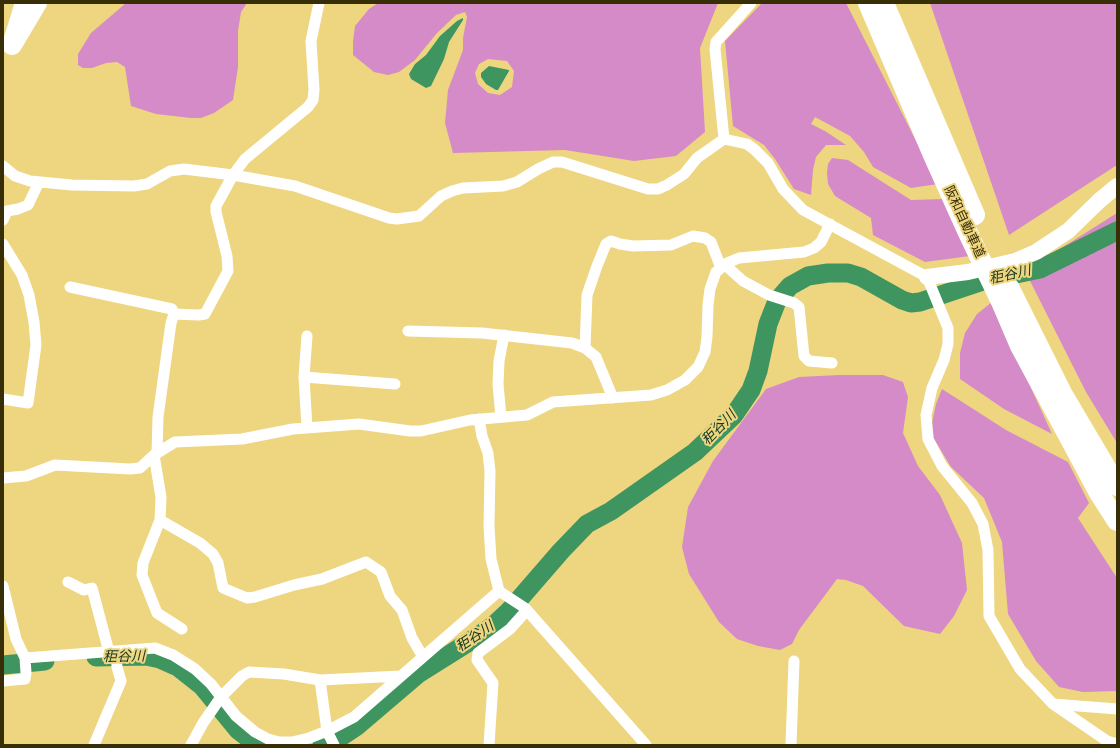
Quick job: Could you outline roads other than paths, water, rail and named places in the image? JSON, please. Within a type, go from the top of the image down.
[{"type":"highway","points":[[7,53],[25,3]]},
{"type":"highway","points":[[7,53],[37,3]]},
{"type":"highway","points":[[857,3],[939,150]]},
{"type":"highway","name":"阪和自動車道","points":[[868,3],[939,150],[982,232],[1062,394],[1117,486]]},
{"type":"highway","name":"阪和自動車道","points":[[884,3],[903,45],[968,233],[1002,304],[1020,346],[1095,486],[1117,521]]},
{"type":"highway","points":[[888,3],[903,45]]},
{"type":"street","points":[[174,314],[205,314],[228,271],[227,256],[216,212],[216,206],[233,175],[245,159],[308,107],[313,100],[314,90],[310,41],[319,3]]},
{"type":"street","points":[[724,139],[715,48],[716,42],[751,3]]},
{"type":"street","points":[[3,166],[15,176],[30,181],[72,185],[134,186],[147,184],[170,171],[184,169],[233,175],[295,186],[389,218],[408,218],[419,216],[441,196],[452,191],[463,188],[503,186],[517,182],[553,162],[562,162],[648,189],[658,189],[684,174],[697,158],[724,139],[747,144],[755,150],[768,163],[783,190],[804,210],[927,277],[968,272],[1015,261],[1036,252],[1068,232],[1100,200],[1117,186]]},
{"type":"street","points":[[3,220],[7,211],[28,205],[40,182]]},
{"type":"street","points":[[3,478],[26,476],[55,465],[130,469],[140,468],[155,454],[175,442],[242,439],[293,429],[359,424],[421,431],[479,419],[528,415],[553,402],[652,395],[667,390],[685,380],[698,367],[705,352],[710,290],[716,272],[723,266],[738,258],[804,252],[814,248],[821,242],[830,224]]},
{"type":"street","points":[[585,348],[587,295],[606,244],[611,241],[634,246],[671,245],[693,236],[705,238],[711,242],[723,266],[743,281],[769,295],[794,303],[799,307],[804,356],[809,360],[832,363]]},
{"type":"street","points":[[3,244],[22,275],[29,295],[34,322],[36,345],[28,403],[3,399]]},
{"type":"street","points":[[927,277],[948,328],[948,344],[932,388],[926,415],[928,439],[942,466],[972,503],[983,524],[988,550],[989,616],[1020,669],[1053,704],[1100,736],[1117,744]]},
{"type":"street","points":[[70,287],[172,309],[174,314],[171,322],[158,417],[155,454],[161,497],[160,520],[143,563],[142,575],[157,613],[182,629]]},
{"type":"street","points":[[408,331],[482,333],[572,343],[585,348],[596,358],[604,373],[613,398]]},
{"type":"street","points":[[501,417],[498,384],[499,361],[504,335]]},
{"type":"street","points":[[307,336],[304,377],[307,428]]},
{"type":"street","points":[[304,377],[395,384]]},
{"type":"street","points":[[479,419],[482,436],[488,453],[490,471],[489,526],[491,559],[499,591],[526,609],[646,745]]},
{"type":"street","points":[[160,520],[200,543],[213,554],[218,563],[223,588],[247,598],[322,579],[366,562],[381,572],[390,596],[402,610],[412,638],[423,657]]},
{"type":"street","points":[[68,582],[84,590],[92,588],[113,651],[121,682],[94,745]]},
{"type":"street","points":[[3,586],[16,639],[25,658],[26,673],[25,679],[3,681]]},
{"type":"street","points":[[25,658],[155,648],[173,655],[195,669],[211,684],[220,698],[245,725],[268,739],[279,742],[292,742],[309,738],[354,717],[499,591]]},
{"type":"street","points":[[489,745],[493,683],[477,660],[478,653],[510,629],[526,609]]},
{"type":"street","points":[[791,745],[794,661]]},
{"type":"street","points":[[191,745],[220,698],[242,676],[249,672],[284,674],[320,680],[401,676]]},
{"type":"street","points":[[320,680],[327,730],[334,745]]},
{"type":"street","points":[[1053,704],[1117,709]]},
{"type":"waterway","name":"秬谷川","points":[[322,745],[339,738],[357,726],[418,674],[493,626],[509,611],[561,551],[587,524],[611,511],[695,452],[734,415],[751,390],[758,371],[768,324],[777,301],[790,286],[808,276],[828,273],[848,273],[861,277],[902,300],[911,303],[920,302],[983,281],[1040,269],[1117,231]]},
{"type":"waterway","name":"秬谷川","points":[[96,657],[146,656],[160,659],[178,667],[202,686],[238,730],[260,745]]},
{"type":"waterway","name":"秬谷川","points":[[3,665],[45,661]]}]
